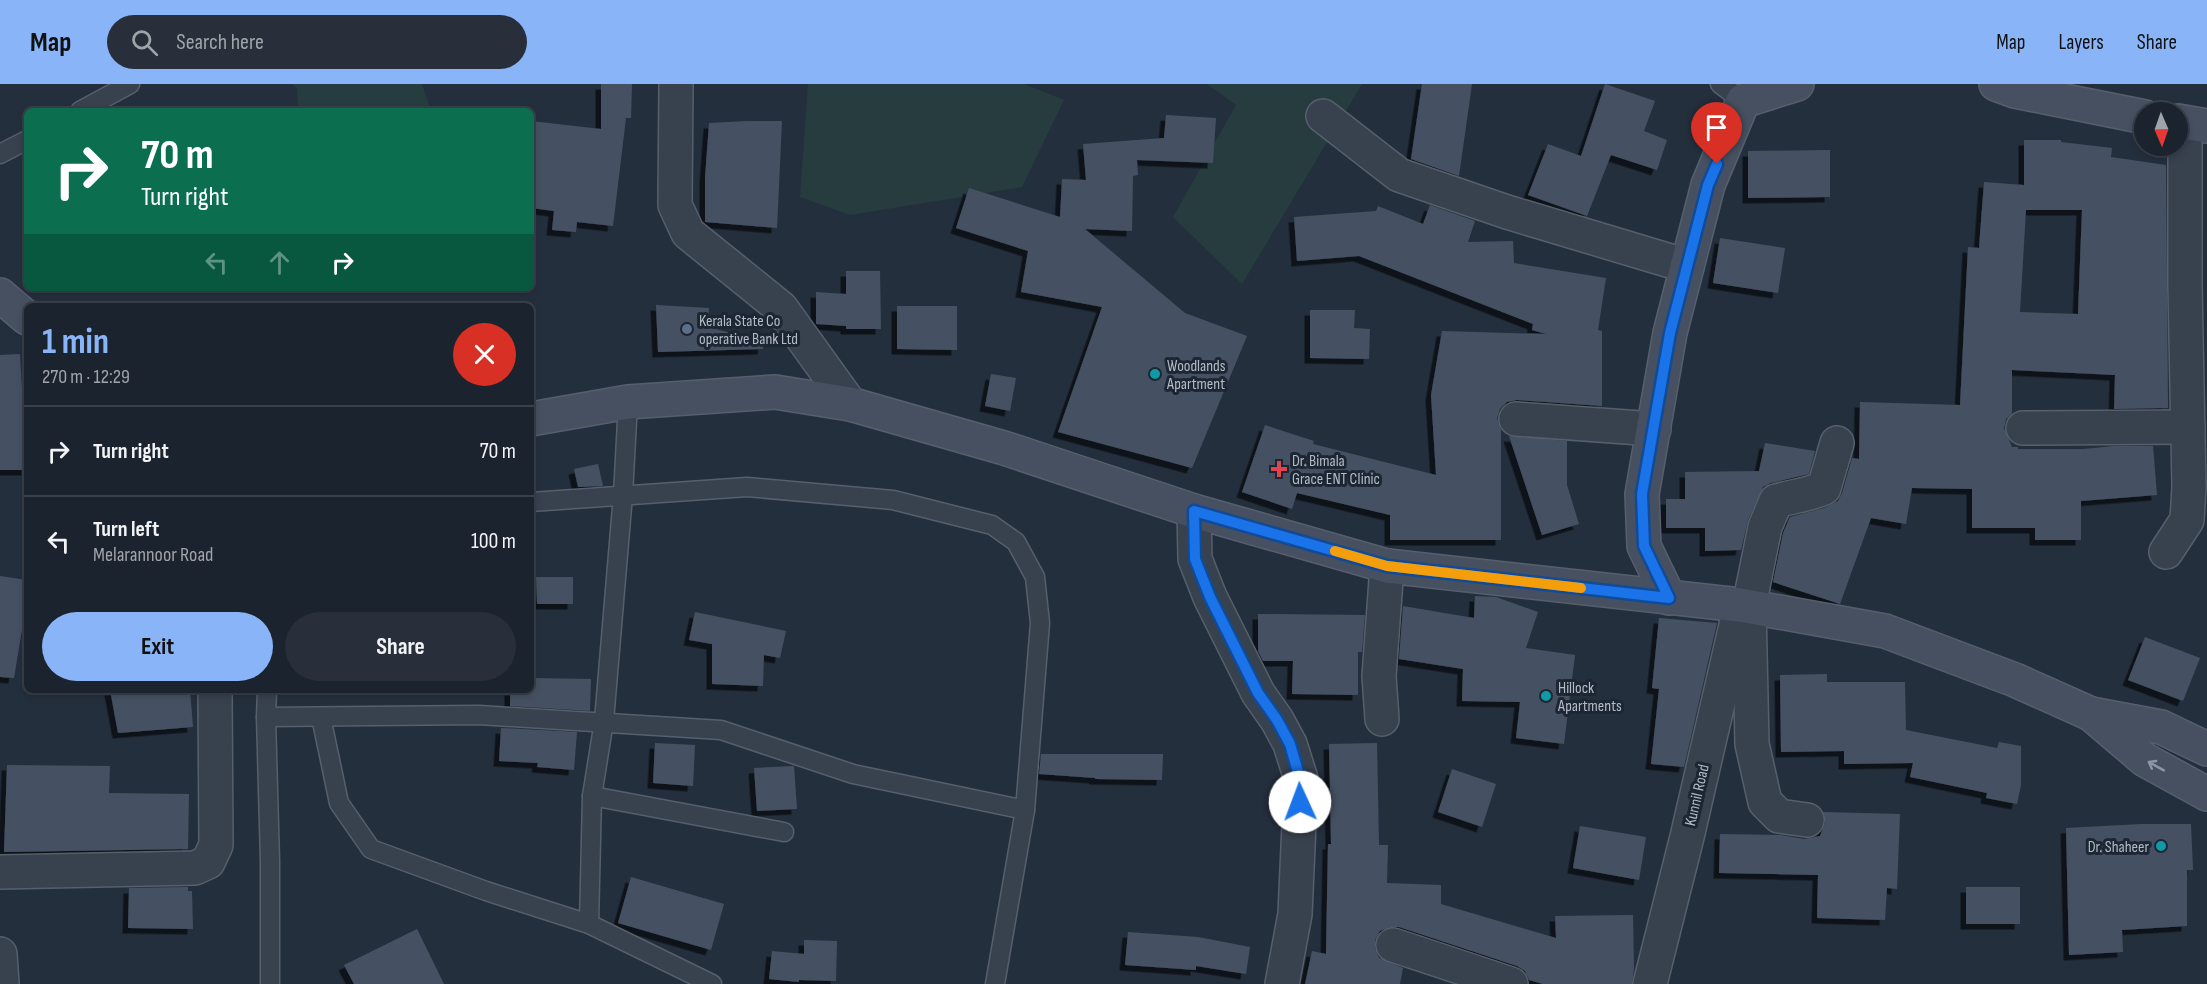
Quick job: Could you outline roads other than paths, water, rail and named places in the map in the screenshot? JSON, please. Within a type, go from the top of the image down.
[{"type":"main road","points":[[1669,598],[1644,546],[1642,494],[1670,333],[1731,92],[1797,84]]},
{"type":"main road","points":[[1996,84],[2015,92],[2134,115]]},
{"type":"main road","points":[[0,295],[24,315]]},
{"type":"main road","points":[[534,418],[628,402],[775,392],[850,404],[1004,448],[1194,511],[1387,566],[1744,606],[1885,631],[2015,680],[2091,714],[2161,727],[2207,749]]},
{"type":"main road","points":[[2091,714],[2145,760],[2207,794]]},
{"type":"street","points":[[676,84],[675,206],[688,233],[781,308],[850,404]]},
{"type":"street","points":[[1323,116],[1399,175],[1508,212],[1687,266]]},
{"type":"street","points":[[2166,552],[2187,520],[2189,487],[2188,427],[2196,285],[2190,123]]},
{"type":"street","points":[[1516,419],[1654,429]]},
{"type":"street","points":[[2023,428],[2188,427]]},
{"type":"street","points":[[1807,820],[1779,816],[1765,802],[1752,744],[1744,606],[1765,526],[1776,501],[1810,494],[1824,488],[1837,443]]},
{"type":"street","points":[[1194,511],[1195,559],[1210,597],[1258,693],[1290,744],[1300,779],[1295,914],[1282,984]]},
{"type":"street","points":[[1382,719],[1379,676],[1387,566]]},
{"type":"street","name":"Kunnil Road","points":[[1650,984],[1744,606]]},
{"type":"street","points":[[0,872],[195,868],[208,862],[216,845],[215,693]]},
{"type":"street","points":[[1394,945],[1512,984]]},
{"type":"street","points":[[0,954],[2,984]]},
{"type":"lane","points":[[86,108],[130,84]]},
{"type":"lane","points":[[0,154],[24,142]]},
{"type":"lane","points":[[589,924],[592,796],[604,721],[623,495],[628,402]]},
{"type":"lane","points":[[534,501],[747,487],[893,500],[992,525],[1016,542],[1035,577],[1040,623],[1025,810],[995,984]]},
{"type":"lane","points":[[267,693],[270,984]]},
{"type":"lane","points":[[266,717],[479,715],[721,730],[853,774],[1025,810]]},
{"type":"lane","points":[[321,717],[339,803],[371,849],[486,891],[589,924],[712,984]]},
{"type":"lane","points":[[592,796],[784,832]]},
{"type":"place","name":"Kerala State Co operative Bank Ltd","points":[[687,329]]},
{"type":"place","name":"Woodlands Apartment","points":[[1155,374]]},
{"type":"place","name":"Dr. Bimala Grace ENT Clinic","points":[[1279,469]]},
{"type":"place","name":"Hillock Apartments","points":[[1546,696]]},
{"type":"place","name":"Dr. Shaheer","points":[[2161,846]]}]
